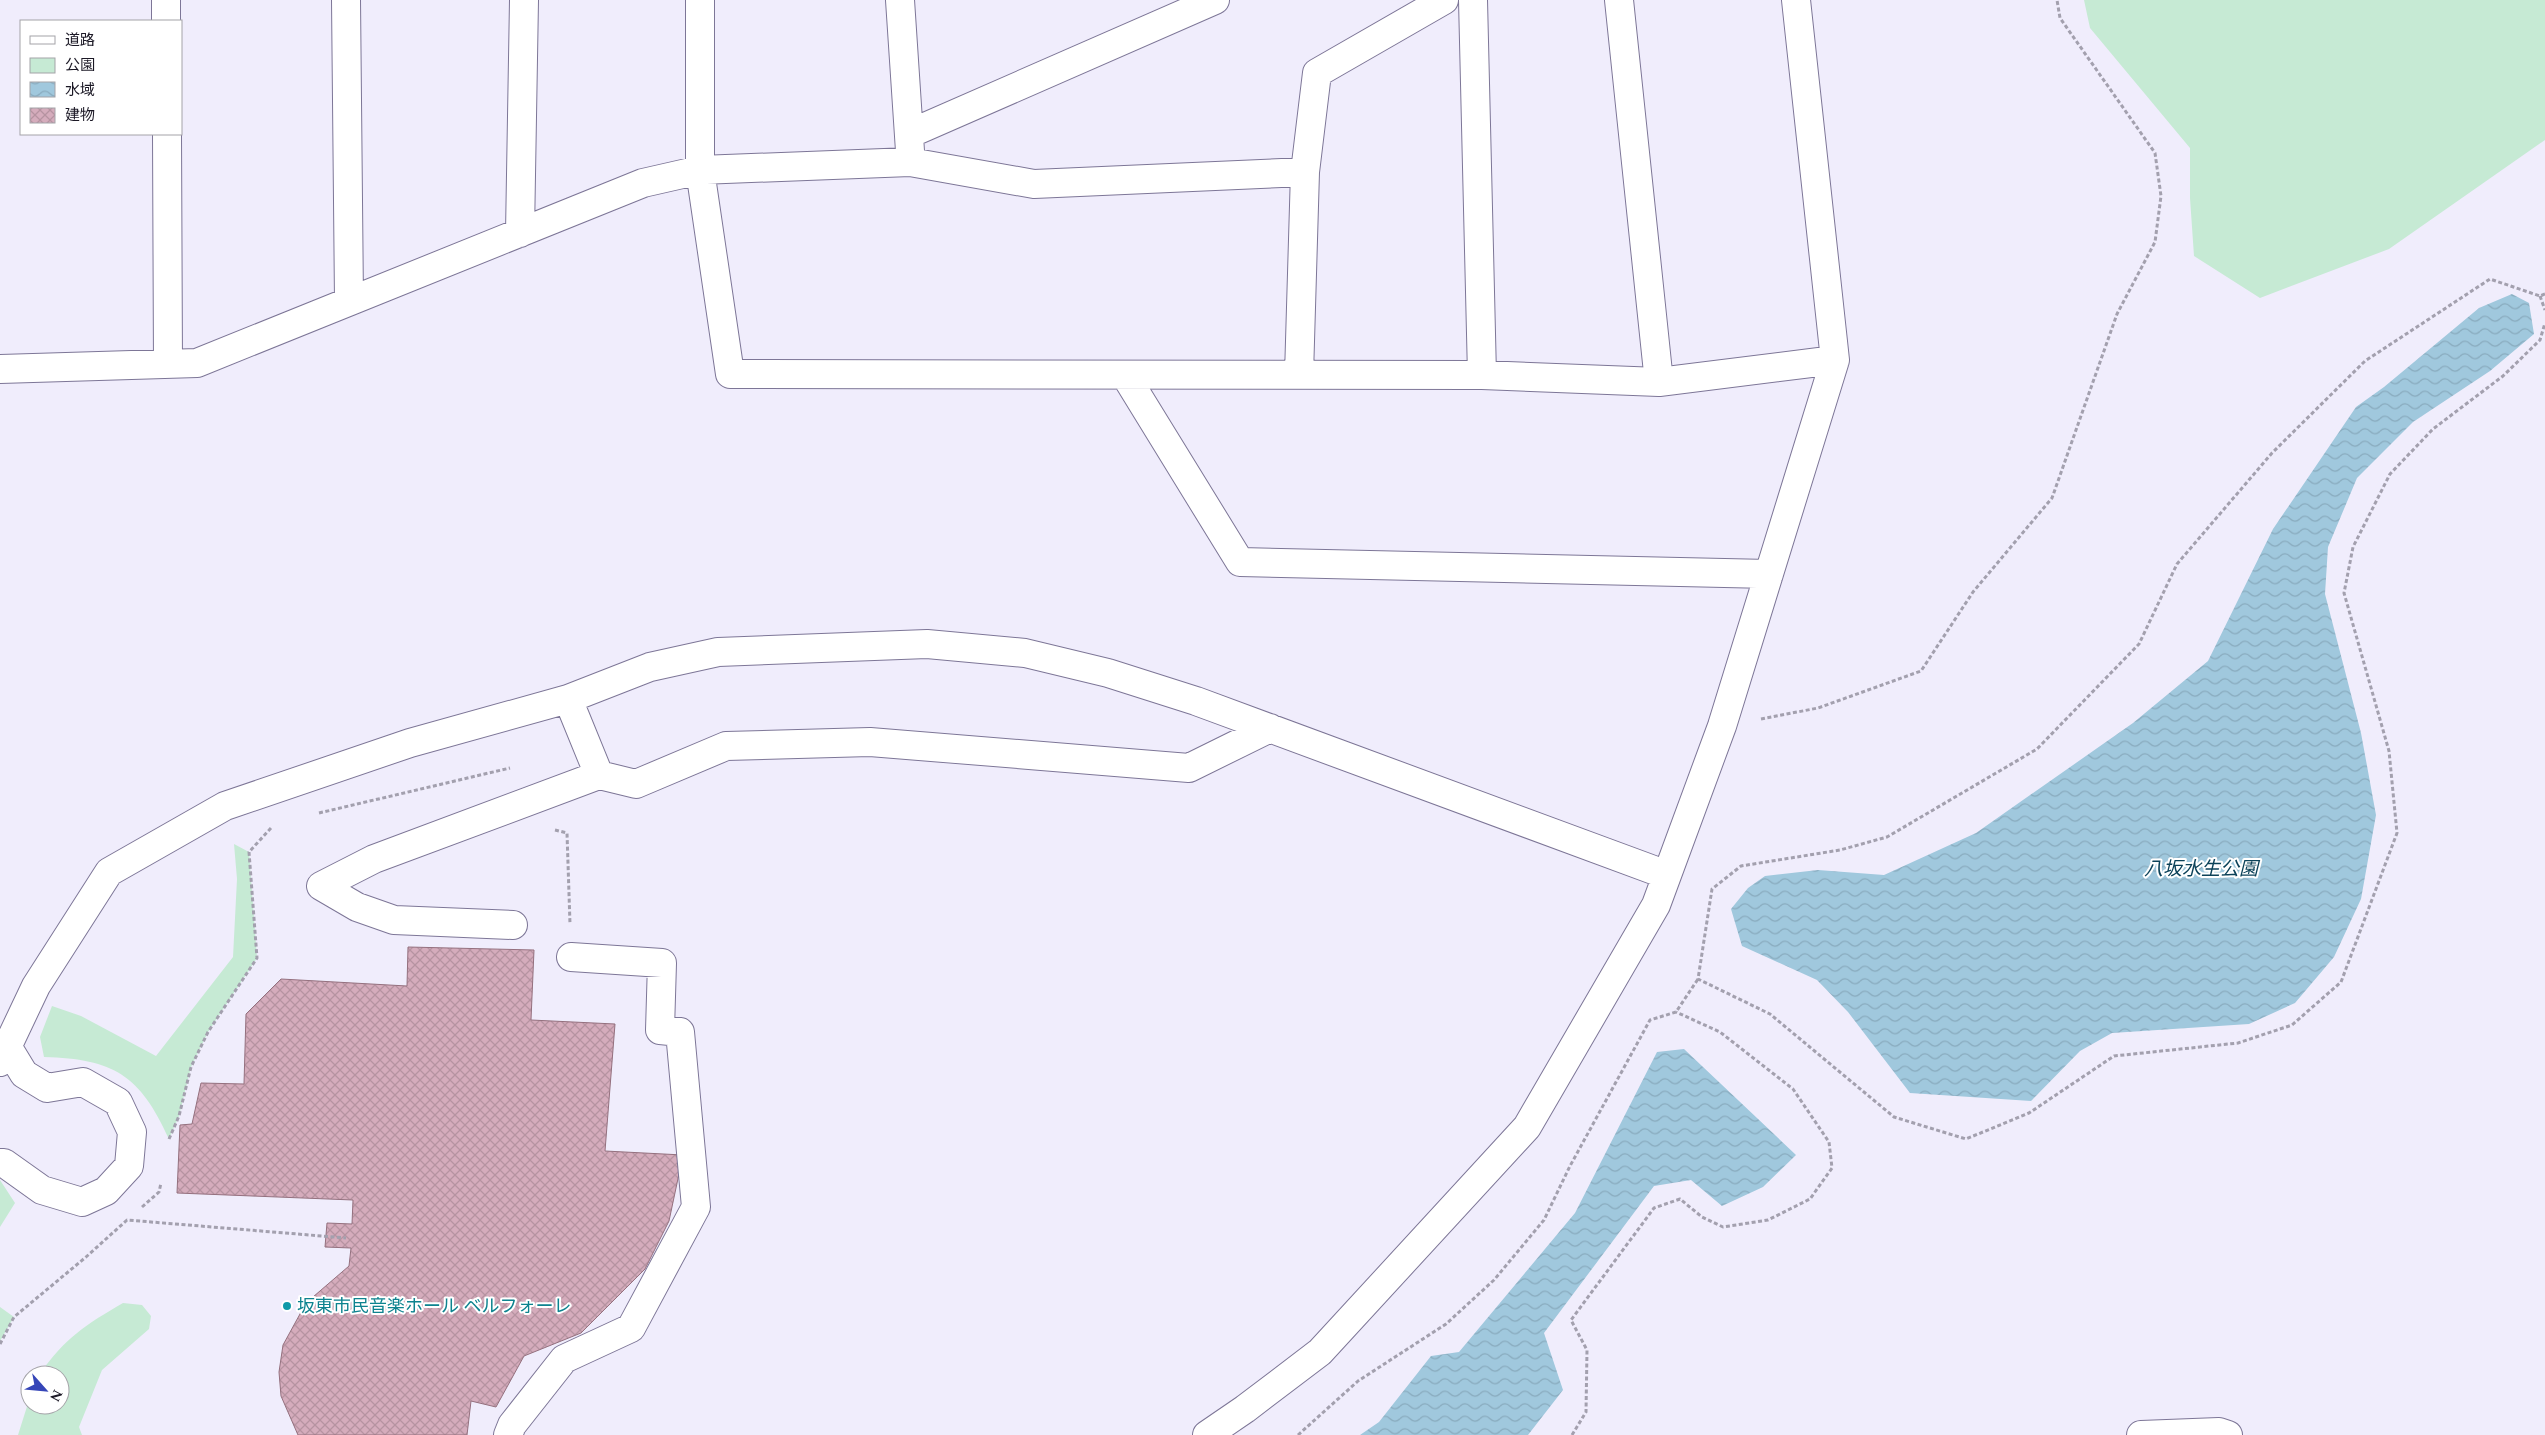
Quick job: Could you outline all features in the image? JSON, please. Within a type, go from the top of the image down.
[{"type":"street","points":[[166,0],[166,20]]},
{"type":"street","points":[[346,0],[349,301]]},
{"type":"street","points":[[520,232],[524,0]]},
{"type":"street","points":[[700,0],[700,170],[730,374],[1482,375],[1659,382],[1835,360]]},
{"type":"street","points":[[900,0],[910,162]]},
{"type":"street","points":[[909,134],[1215,0]]},
{"type":"street","points":[[1299,376],[1305,172],[1317,72],[1444,0]]},
{"type":"street","points":[[1473,0],[1482,375]]},
{"type":"street","points":[[1619,0],[1659,382]]},
{"type":"street","points":[[1207,1435],[1245,1409],[1320,1352],[1527,1126],[1656,905],[1722,726],[1835,360],[1796,0]]},
{"type":"street","points":[[167,135],[168,364]]},
{"type":"street","points":[[0,369],[197,363],[644,183],[700,170],[910,162],[1034,184],[1305,172]]},
{"type":"street","points":[[1124,375],[1240,562],[1769,574]]},
{"type":"street","points":[[0,1163],[4,1163],[42,1190],[82,1202],[106,1191],[128,1166],[132,1132],[118,1102],[83,1082],[47,1088],[24,1074],[4,1054],[36,986],[109,872],[225,806],[410,743],[568,699],[650,667],[718,652],[927,644],[1025,653],[1108,673],[1196,701],[1666,875]]},
{"type":"street","points":[[568,699],[599,775]]},
{"type":"street","points":[[513,925],[394,920],[357,907],[321,886],[374,859],[599,775],[636,784],[726,746],[870,742],[1189,768],[1270,728]]},
{"type":"street","points":[[508,1435],[512,1425],[564,1360],[631,1328],[696,1207],[680,1032],[660,1030],[662,963],[571,957]]},
{"type":"street","points":[[2141,1435],[2220,1432],[2228,1435]]},
{"type":"path","points":[[1722,726],[1818,708],[1921,671],[1974,592],[2052,498],[2117,314],[2155,242],[2161,196],[2155,153],[2060,18],[2057,0]]},
{"type":"path","points":[[1298,1435],[1358,1381],[1446,1324],[1494,1280],[1544,1220],[1570,1166],[1650,1020],[1676,1012],[1698,979],[1712,889],[1741,866],[1840,850],[1887,837],[2037,749],[2138,644],[2177,564],[2272,453],[2365,361],[2490,279],[2540,296],[2545,294]]},
{"type":"path","points":[[2540,296],[2545,310]]},
{"type":"path","points":[[1698,979],[1770,1014],[1894,1117],[1966,1140],[2029,1113],[2114,1056],[2238,1043],[2292,1026],[2341,982],[2397,833],[2389,751],[2344,593],[2353,548],[2390,474],[2433,429],[2503,376],[2540,340],[2545,323]]},
{"type":"path","points":[[1572,1435],[1586,1412],[1587,1350],[1570,1320],[1654,1208],[1680,1199],[1702,1218],[1723,1226],[1768,1220],[1810,1199],[1832,1168],[1829,1142],[1793,1089],[1720,1032],[1676,1012]]},
{"type":"path","points":[[0,1344],[14,1317],[127,1220],[346,1238]]},
{"type":"green space","points":[[2084,0],[2545,0],[2545,140],[2389,249],[2260,298],[2194,256],[2190,198],[2190,148],[2090,28]]},
{"type":"green space","points":[[234,844],[249,852],[257,958],[208,1032],[191,1067],[179,1116],[169,1139],[147,1099],[135,1085],[107,1067],[68,1058],[44,1057],[40,1037],[52,1006],[81,1016],[156,1056],[233,957],[237,879]]},
{"type":"green space","points":[[0,1180],[15,1203],[0,1227]]},
{"type":"green space","points":[[123,1303],[142,1305],[151,1316],[149,1329],[102,1370],[79,1427],[82,1435],[18,1435],[24,1415],[70,1415],[70,1365],[47,1365],[76,1333]]},
{"type":"green space","points":[[0,1307],[14,1317],[0,1341]]},
{"type":"water","name":"八坂水生公園","points":[[2512,294],[2529,303],[2534,334],[2490,371],[2413,422],[2357,478],[2328,547],[2325,594],[2361,733],[2376,815],[2361,899],[2334,957],[2295,1003],[2249,1024],[2112,1033],[2080,1051],[2031,1101],[1910,1093],[1848,1012],[1817,980],[1742,946],[1731,909],[1748,888],[1765,876],[1818,870],[1884,875],[1976,833],[2133,723],[2208,661],[2273,529],[2356,407],[2384,387],[2479,308]]},
{"type":"water","points":[[1684,1049],[1796,1155],[1763,1187],[1722,1206],[1691,1180],[1654,1186],[1544,1333],[1563,1390],[1528,1435],[1360,1435],[1379,1422],[1431,1356],[1459,1352],[1575,1213],[1657,1052]]},
{"type":"building","points":[[408,947],[534,950],[531,1020],[615,1024],[605,1151],[683,1155],[669,1221],[645,1269],[581,1333],[524,1356],[496,1407],[471,1401],[467,1435],[298,1435],[281,1396],[279,1372],[283,1345],[306,1303],[349,1266],[351,1248],[325,1247],[327,1223],[352,1224],[353,1200],[177,1193],[180,1125],[192,1124],[201,1083],[244,1084],[246,1014],[281,979],[407,986]]},
{"type":"place","name":"坂東市民音楽ホール ベルフォーレ","points":[[287,1306]]}]
